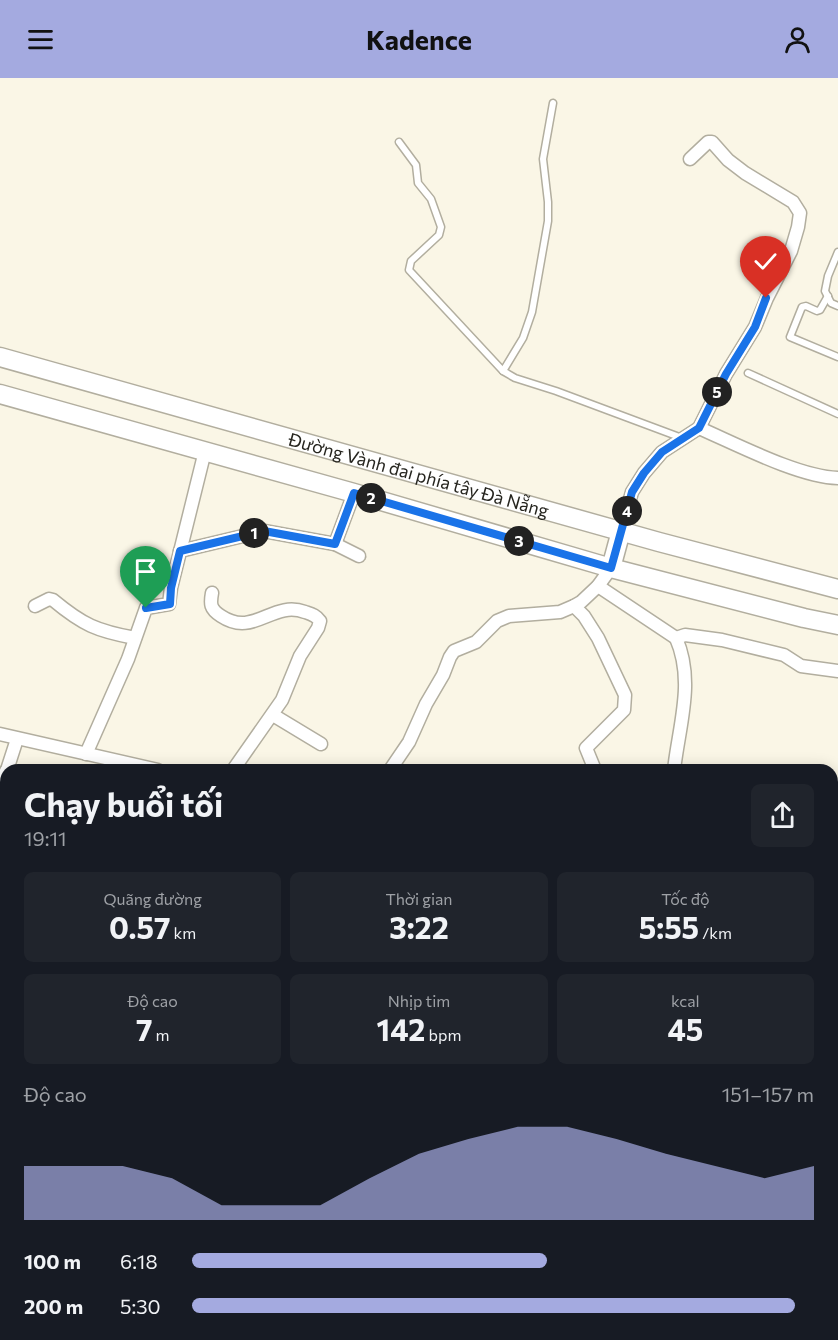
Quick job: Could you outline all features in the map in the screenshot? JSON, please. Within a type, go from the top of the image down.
[{"type":"main road","name":"Đường Vành đai phía tây Đà Nẵng","points":[[0,357],[621,531],[838,589]]},
{"type":"main road","name":"Đường Vành đai phía tây Đà Nẵng","points":[[0,394],[611,568],[838,625]]},
{"type":"main road","points":[[611,568],[621,531]]},
{"type":"street","points":[[621,531],[632,492],[654,460],[699,428],[726,374],[755,327],[766,298],[791,251],[798,227],[800,213],[793,202],[745,173],[728,160],[712,142],[708,142],[690,159]]},
{"type":"street","points":[[699,428],[787,465],[817,475],[838,478]]},
{"type":"street","points":[[86,754],[146,608],[170,604],[171,588],[205,451]]},
{"type":"street","points":[[335,544],[354,493]]},
{"type":"street","points":[[180,551],[264,531],[335,544],[359,556]]},
{"type":"street","points":[[394,764],[409,742],[454,651],[476,642],[497,621],[509,616],[560,612],[581,602],[598,586],[611,568]]},
{"type":"street","points":[[598,586],[676,638],[683,652],[686,699],[675,764]]},
{"type":"street","points":[[212,593],[210,604],[213,611],[231,622],[245,624],[291,609],[300,610],[320,621],[300,656],[282,700],[237,764]]},
{"type":"street","points":[[35,606],[49,599],[53,600],[80,622],[135,638]]},
{"type":"street","points":[[573,606],[584,616],[598,638],[625,695],[624,710],[586,748],[593,764]]},
{"type":"street","points":[[676,638],[685,635],[722,640],[784,655],[801,666],[838,671]]},
{"type":"street","points":[[273,715],[321,744]]},
{"type":"street","points":[[0,734],[131,764]]},
{"type":"street","points":[[8,764],[17,739]]},
{"type":"street","points":[[838,823],[838,866]]},
{"type":"lane","points":[[503,371],[523,338],[532,312],[549,211],[543,159],[553,103]]},
{"type":"lane","points":[[399,142],[416,165],[418,183],[431,199],[441,227],[439,235],[411,261],[409,270],[503,371],[515,378],[682,438]]},
{"type":"lane","points":[[838,252],[828,276],[825,291],[831,303],[838,306]]},
{"type":"lane","points":[[828,296],[820,310],[806,306],[802,308],[790,337],[838,357]]},
{"type":"lane","points":[[748,373],[838,414]]},
{"type":"route","points":[[146,608],[170,604],[171,588],[180,551],[264,531],[335,544],[354,493],[611,568],[632,492],[662,452],[699,428],[726,374],[755,327],[766,298]]}]
